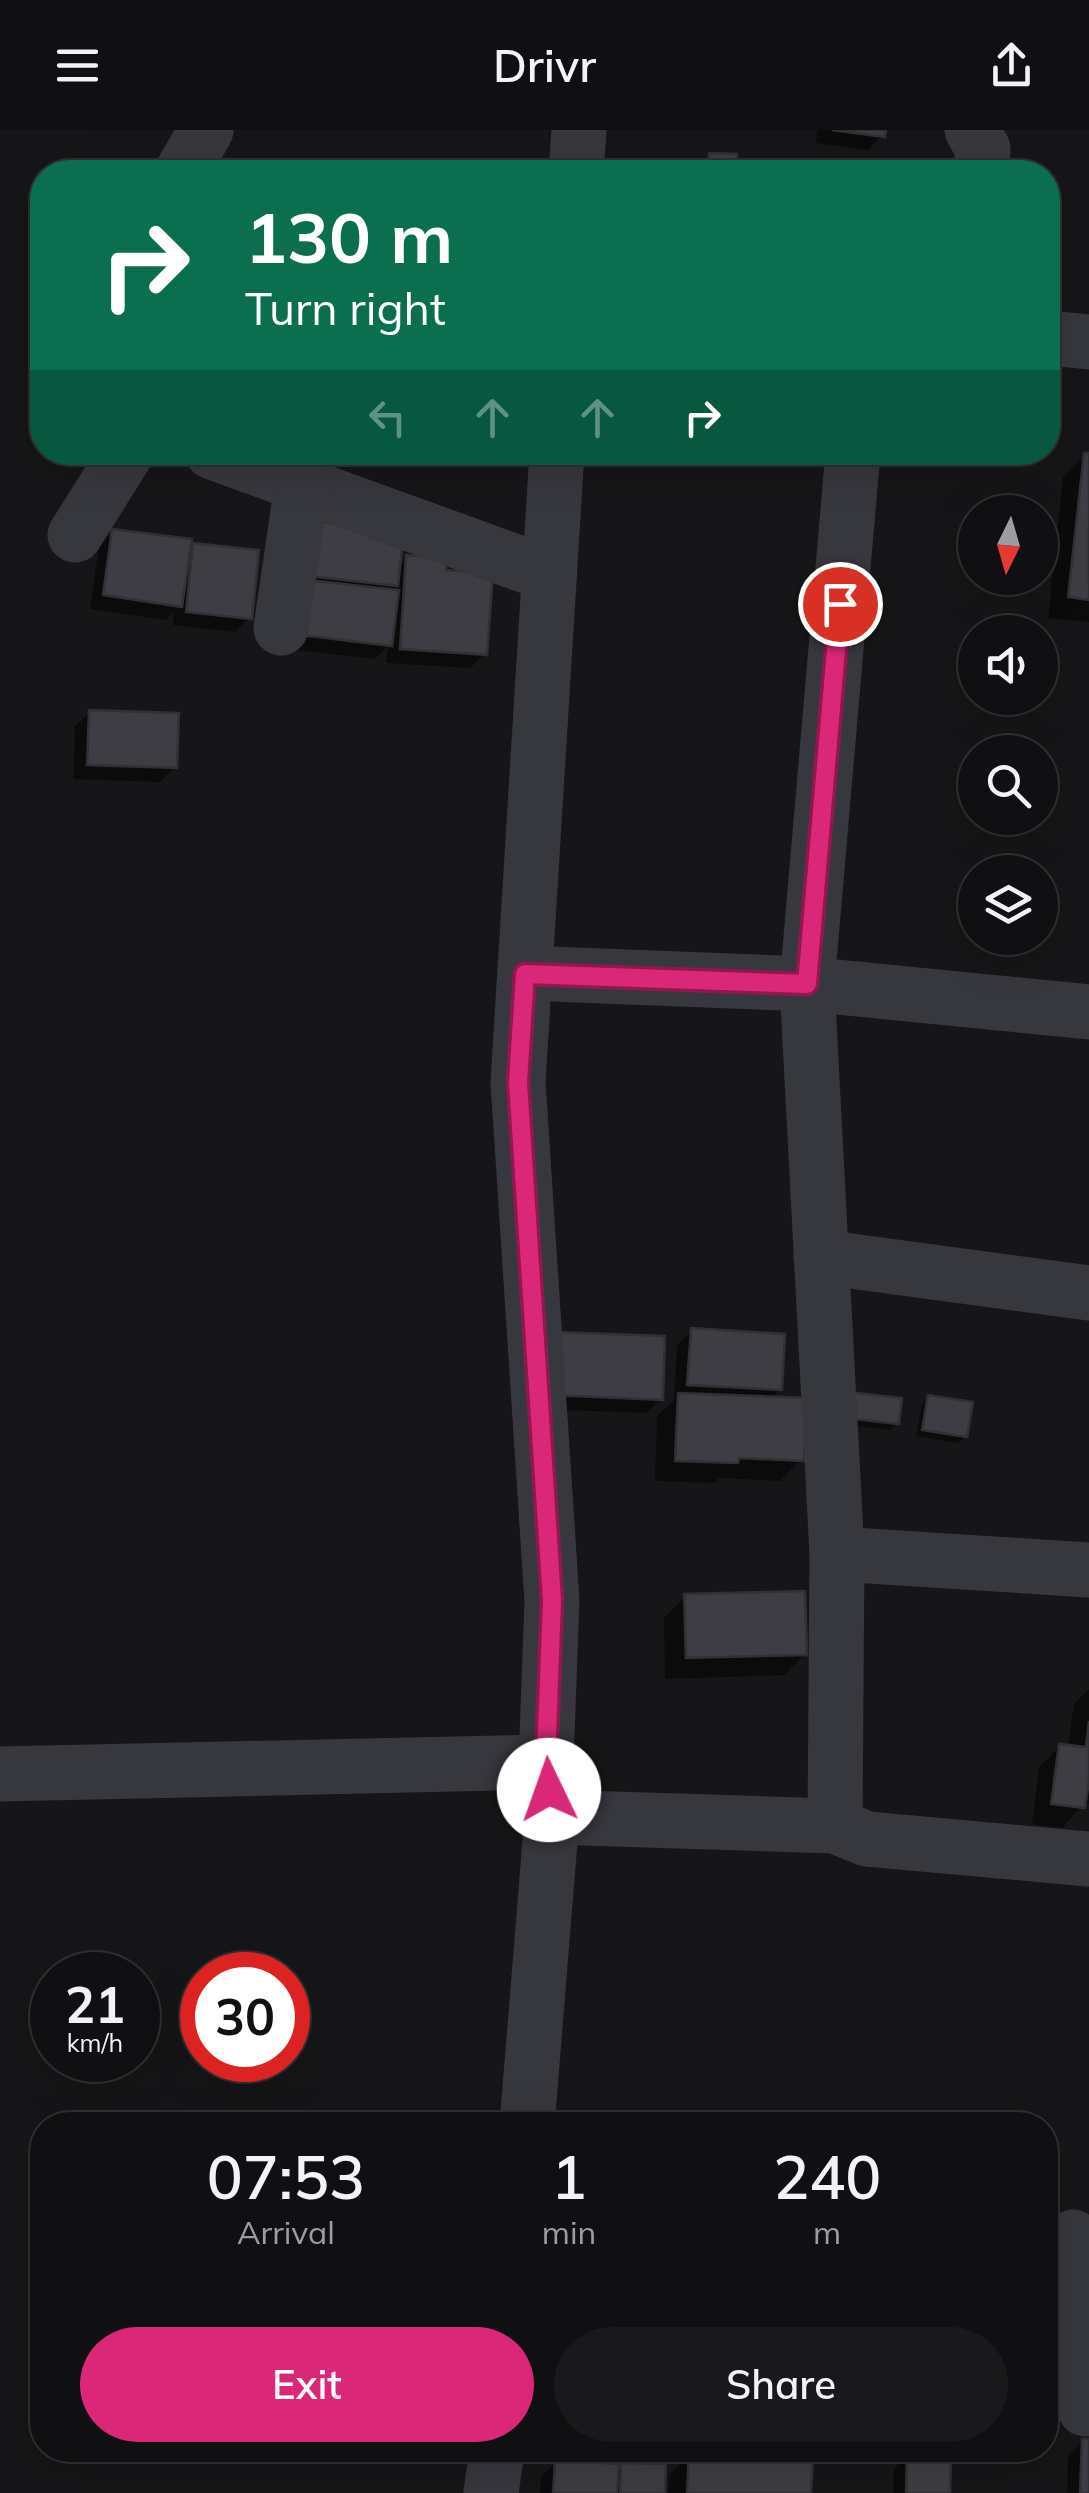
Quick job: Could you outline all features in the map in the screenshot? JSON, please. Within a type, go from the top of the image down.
[{"type":"street","points":[[189,160],[206,130]]},
{"type":"street","points":[[577,160],[579,130]]},
{"type":"street","points":[[972,130],[984,148],[982,160]]},
{"type":"street","points":[[1060,339],[1089,342]]},
{"type":"street","points":[[76,535],[119,465]]},
{"type":"street","points":[[247,465],[549,574]]},
{"type":"street","points":[[527,2112],[552,1817],[546,1762],[552,1600],[518,1082],[556,465]]},
{"type":"street","points":[[835,1826],[837,1554],[807,984],[852,465]]},
{"type":"street","points":[[282,628],[302,485]]},
{"type":"street","points":[[525,974],[807,984],[1089,1012]]},
{"type":"street","points":[[821,1257],[1089,1293]]},
{"type":"street","points":[[837,1554],[1089,1570]]},
{"type":"street","points":[[0,1774],[546,1762]]},
{"type":"street","points":[[552,1817],[835,1826],[867,1839],[1089,1859]]},
{"type":"street","points":[[1073,2410],[1074,2237]]},
{"type":"street","points":[[491,2493],[495,2462]]},
{"type":"building","points":[[832,130],[886,130],[885,137]]},
{"type":"building","points":[[709,153],[737,154],[737,160],[709,160]]},
{"type":"building","points":[[1084,453],[1089,453],[1089,600],[1068,597]]},
{"type":"building","points":[[306,520],[404,531],[398,586],[299,575]]},
{"type":"building","points":[[112,529],[192,539],[182,607],[103,595]]},
{"type":"building","points":[[193,543],[259,550],[252,619],[186,612]]},
{"type":"building","points":[[406,555],[447,558],[446,570],[493,573],[487,655],[400,649]]},
{"type":"building","points":[[299,579],[399,590],[392,646],[292,634]]},
{"type":"building","points":[[89,710],[179,713],[177,768],[87,765]]},
{"type":"building","points":[[691,1328],[785,1334],[782,1390],[687,1385]]},
{"type":"building","points":[[554,1332],[665,1336],[663,1400],[551,1395]]},
{"type":"building","points":[[848,1392],[902,1398],[899,1424],[845,1418]]},
{"type":"building","points":[[678,1393],[807,1398],[804,1461],[675,1461]]},
{"type":"building","points":[[928,1395],[973,1402],[967,1437],[922,1430]]},
{"type":"building","points":[[805,1591],[807,1655],[686,1658],[684,1594]]},
{"type":"building","points":[[1089,1721],[1085,1808],[1051,1804],[1059,1744],[1086,1747]]},
{"type":"building","points":[[1058,2293],[1071,2293],[1069,2369],[1058,2369]]},
{"type":"building","points":[[1082,2439],[1089,2439],[1089,2493],[1080,2493]]},
{"type":"building","points":[[555,2462],[619,2464],[617,2493],[553,2493]]},
{"type":"building","points":[[688,2462],[813,2462],[811,2493],[687,2493]]},
{"type":"building","points":[[907,2462],[951,2462],[950,2493],[906,2493]]},
{"type":"building","points":[[621,2463],[666,2464],[665,2493],[620,2493]]},
{"type":"route","points":[[549,1790],[546,1762],[552,1600],[518,1082],[525,974],[807,984],[840,604]]}]
